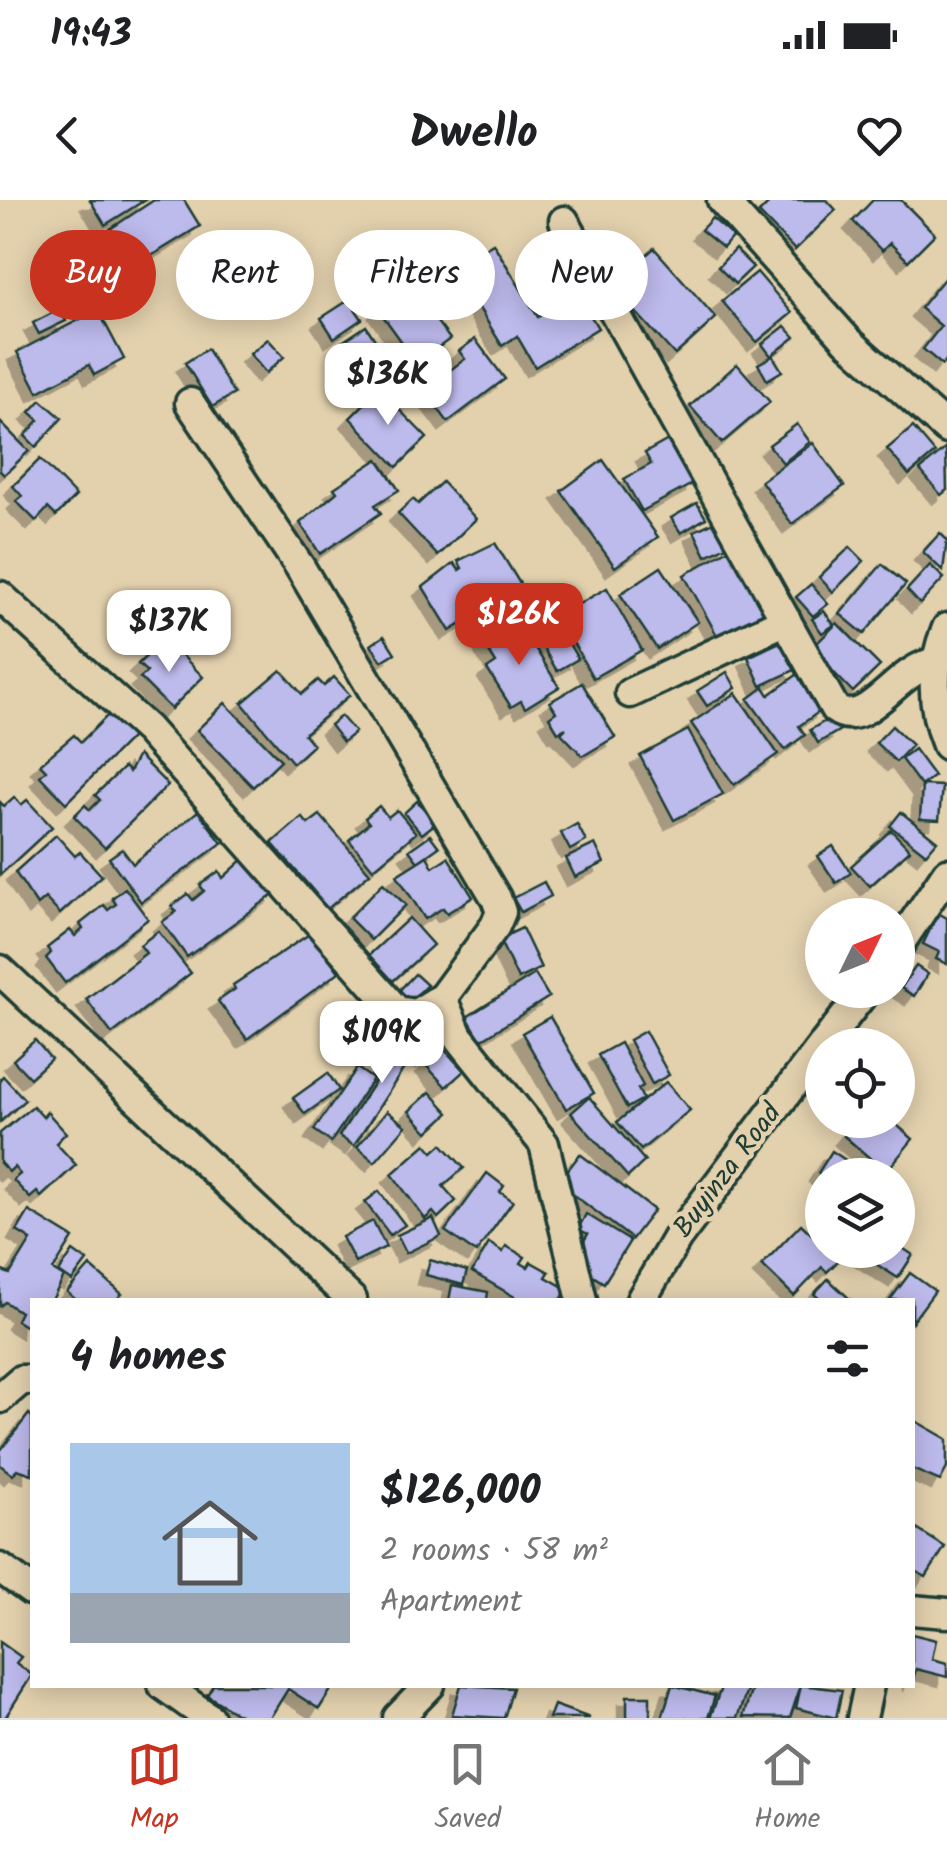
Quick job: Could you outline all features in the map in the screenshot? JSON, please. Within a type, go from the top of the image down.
[{"type":"street","points":[[722,200],[847,340],[947,429]]},
{"type":"street","points":[[564,221],[835,709],[848,716],[862,715],[910,670],[936,662]]},
{"type":"street","points":[[0,596],[147,729],[397,1012],[416,1014],[442,998],[495,926],[501,912],[496,898],[300,568],[190,403]]},
{"type":"street","points":[[630,693],[786,620]]},
{"type":"street","points":[[947,628],[936,662],[935,716],[947,746]]},
{"type":"street","points":[[915,921],[947,873]]},
{"type":"street","points":[[0,970],[350,1298]]},
{"type":"street","points":[[442,998],[458,1036],[544,1144],[582,1298]]},
{"type":"street","name":"Buyinza Road","points":[[837,1028],[852,1008]]},
{"type":"street","name":"Buyinza Road","points":[[645,1298],[677,1238],[805,1070]]},
{"type":"street","points":[[0,1398],[21,1380],[30,1380]]},
{"type":"street","points":[[1,1570],[30,1590]]},
{"type":"street","points":[[915,1610],[947,1614]]},
{"type":"street","points":[[167,1688],[209,1718]]},
{"type":"street","points":[[400,1718],[427,1688]]},
{"type":"street","points":[[862,1718],[867,1688]]},
{"type":"building","points":[[90,200],[145,200],[105,225]]},
{"type":"building","points":[[154,200],[184,200],[200,226],[176,230],[176,241],[156,253],[156,230],[110,229]]},
{"type":"building","points":[[772,200],[827,200],[836,210],[795,250],[759,213]]},
{"type":"building","points":[[873,200],[901,200],[935,234],[908,261],[890,243],[882,251],[853,221]]},
{"type":"building","points":[[712,218],[733,236],[723,248],[701,230]]},
{"type":"building","points":[[495,246],[515,279],[515,320],[593,320],[598,328],[535,367],[517,336],[502,346],[486,320],[495,320]]},
{"type":"building","points":[[654,248],[716,318],[675,355],[643,320],[648,320],[648,253]]},
{"type":"building","points":[[735,249],[753,267],[735,284],[718,267]]},
{"type":"building","points":[[757,272],[792,313],[757,342],[722,301]]},
{"type":"building","points":[[947,275],[947,359],[942,365],[923,349],[941,326],[920,308]]},
{"type":"building","points":[[334,310],[334,320],[361,320],[334,338],[321,318]]},
{"type":"building","points":[[39,320],[66,321],[39,334],[33,323]]},
{"type":"building","points":[[79,320],[103,320],[124,359],[94,375],[89,365],[38,392],[17,352]]},
{"type":"building","points":[[386,320],[436,320],[450,339],[417,363]]},
{"type":"building","points":[[366,326],[397,374],[373,389],[342,342]]},
{"type":"building","points":[[785,326],[795,337],[771,356],[762,344]]},
{"type":"building","points":[[268,339],[284,357],[266,373],[250,354]]},
{"type":"building","points":[[475,339],[505,379],[448,422],[414,377],[432,363],[442,376],[465,359],[459,351]]},
{"type":"building","points":[[207,349],[234,394],[212,407],[185,363]]},
{"type":"building","points":[[773,356],[782,371],[767,380],[758,364]]},
{"type":"building","points":[[737,364],[770,402],[722,443],[690,406]]},
{"type":"building","points":[[379,389],[427,438],[397,467],[350,418]]},
{"type":"building","points":[[41,400],[62,418],[36,447],[25,436],[39,420],[30,412]]},
{"type":"building","points":[[0,422],[29,451],[4,475],[0,471]]},
{"type":"building","points":[[797,424],[810,442],[783,463],[769,445]]},
{"type":"building","points":[[913,427],[935,453],[909,475],[887,449]]},
{"type":"building","points":[[670,439],[694,483],[642,511],[624,479],[651,464],[645,453]]},
{"type":"building","points":[[813,443],[844,486],[792,524],[761,481]]},
{"type":"building","points":[[946,448],[947,490],[941,495],[920,470]]},
{"type":"building","points":[[40,459],[76,496],[56,516],[48,508],[36,521],[16,501],[22,496],[13,486]]},
{"type":"building","points":[[378,459],[399,490],[375,505],[381,513],[320,554],[300,523],[337,492],[334,488]]},
{"type":"building","points":[[603,460],[658,537],[615,567],[561,491]]},
{"type":"building","points":[[442,482],[476,519],[438,556],[398,513],[413,499],[418,504]]},
{"type":"building","points":[[697,503],[706,518],[681,533],[671,518]]},
{"type":"building","points":[[718,520],[730,544],[706,556],[694,531]]},
{"type":"building","points":[[940,533],[947,540],[943,571],[923,552]]},
{"type":"building","points":[[495,543],[522,587],[450,631],[423,587],[454,563],[459,570],[462,568],[458,561]]},
{"type":"building","points":[[850,547],[864,561],[833,592],[819,577]]},
{"type":"building","points":[[729,549],[765,613],[719,639],[684,575]]},
{"type":"building","points":[[882,564],[906,584],[864,634],[840,614]]},
{"type":"building","points":[[930,565],[944,578],[920,604],[907,590]]},
{"type":"building","points":[[661,567],[698,622],[657,649],[620,594]]},
{"type":"building","points":[[811,584],[828,604],[813,616],[796,597]]},
{"type":"building","points":[[607,588],[642,650],[593,678],[558,616]]},
{"type":"building","points":[[562,591],[564,609],[546,611],[544,593]]},
{"type":"building","points":[[824,611],[834,625],[822,633],[812,619]]},
{"type":"building","points":[[552,615],[578,659],[557,671],[531,628]]},
{"type":"building","points":[[520,623],[559,687],[525,708],[521,701],[511,707],[487,669],[496,663],[484,644]]},
{"type":"building","points":[[837,623],[880,666],[853,692],[811,649]]},
{"type":"building","points":[[384,636],[395,653],[382,661],[371,645]]},
{"type":"building","points":[[784,640],[797,669],[761,686],[748,657]]},
{"type":"building","points":[[160,643],[168,651],[173,646],[203,677],[171,709],[140,678],[147,672],[138,664]]},
{"type":"building","points":[[281,670],[302,694],[318,680],[324,686],[334,677],[350,695],[304,734],[313,745],[293,763],[242,703]]},
{"type":"building","points":[[727,672],[736,688],[707,706],[697,691]]},
{"type":"building","points":[[798,674],[823,709],[799,726],[805,735],[785,750],[748,699],[764,687],[769,695]]},
{"type":"building","points":[[582,683],[615,737],[583,756],[561,733],[566,728],[558,732],[549,717],[556,712],[550,702]]},
{"type":"building","points":[[736,693],[778,754],[734,785],[691,723]]},
{"type":"building","points":[[225,703],[281,760],[253,787],[197,730]]},
{"type":"building","points":[[113,710],[136,733],[66,803],[40,776],[46,770],[40,764],[74,735],[81,742]]},
{"type":"building","points":[[341,716],[355,732],[343,742],[330,725]]},
{"type":"building","points":[[832,717],[840,730],[818,743],[810,730]]},
{"type":"building","points":[[892,726],[912,745],[896,762],[876,743]]},
{"type":"building","points":[[688,730],[723,794],[674,820],[640,756]]},
{"type":"building","points":[[914,749],[934,776],[921,786],[901,759]]},
{"type":"building","points":[[138,755],[168,785],[105,848],[74,816],[85,805],[90,810],[100,800],[95,795],[124,767],[129,772]]},
{"type":"building","points":[[922,785],[942,786],[939,820],[920,819]]},
{"type":"building","points":[[14,797],[21,805],[27,800],[52,827],[0,875],[0,802],[4,806]]},
{"type":"building","points":[[417,801],[436,823],[422,834],[404,813]]},
{"type":"building","points":[[379,806],[388,817],[397,810],[416,833],[373,869],[349,840],[369,823],[365,818]]},
{"type":"building","points":[[198,811],[222,843],[141,902],[109,858],[122,849],[133,864]]},
{"type":"building","points":[[901,812],[937,841],[926,854],[890,826]]},
{"type":"building","points":[[320,815],[370,873],[325,911],[313,897],[316,894],[272,843],[302,817],[308,824]]},
{"type":"building","points":[[577,824],[586,841],[570,850],[561,833]]},
{"type":"building","points":[[891,830],[910,850],[870,886],[851,866]]},
{"type":"building","points":[[56,835],[75,856],[80,852],[102,876],[60,914],[45,898],[37,905],[15,872]]},
{"type":"building","points":[[430,835],[439,847],[418,862],[409,850]]},
{"type":"building","points":[[595,844],[604,863],[575,877],[566,858]]},
{"type":"building","points":[[833,846],[851,873],[836,883],[818,856]]},
{"type":"building","points":[[248,855],[276,893],[187,957],[162,922],[176,912],[172,906],[188,894],[193,900],[204,891],[200,885],[219,871],[223,878]]},
{"type":"building","points":[[427,856],[433,867],[448,857],[473,897],[447,913],[443,908],[425,919],[397,875]]},
{"type":"building","points":[[544,882],[551,896],[521,912],[513,898]]},
{"type":"building","points":[[383,883],[406,905],[371,940],[349,918]]},
{"type":"building","points":[[125,888],[148,919],[65,983],[46,958],[51,953],[47,948],[70,930],[75,936],[83,929],[80,924],[104,905],[108,910],[116,904],[112,898]]},
{"type":"building","points":[[938,913],[947,918],[947,964],[936,959],[939,952],[923,944]]},
{"type":"building","points":[[409,918],[433,945],[393,981],[369,955]]},
{"type":"building","points":[[522,928],[541,968],[518,979],[499,939]]},
{"type":"building","points":[[158,931],[191,973],[112,1034],[86,999],[146,953],[140,945]]},
{"type":"building","points":[[311,933],[339,972],[247,1039],[218,1001],[235,989],[233,985]]},
{"type":"building","points":[[915,967],[928,974],[915,994]]},
{"type":"building","points":[[415,974],[427,985],[406,1006],[395,995]]},
{"type":"building","points":[[535,974],[549,997],[481,1040],[467,1017]]},
{"type":"building","points":[[550,1017],[594,1093],[566,1109],[522,1033]]},
{"type":"building","points":[[412,1025],[426,1034],[354,1146],[339,1136]]},
{"type":"building","points":[[645,1031],[669,1075],[652,1084],[629,1040]]},
{"type":"building","points":[[434,1035],[441,1042],[424,1060],[416,1052]]},
{"type":"building","points":[[35,1040],[51,1059],[30,1078],[13,1060]]},
{"type":"building","points":[[620,1043],[643,1086],[638,1089],[643,1099],[627,1108],[598,1055]]},
{"type":"building","points":[[443,1048],[464,1071],[446,1087],[425,1064]]},
{"type":"building","points":[[357,1068],[373,1079],[331,1142],[314,1130]]},
{"type":"building","points":[[328,1073],[339,1090],[305,1114],[293,1098]]},
{"type":"building","points":[[3,1076],[25,1100],[0,1122],[0,1079]]},
{"type":"building","points":[[666,1082],[690,1110],[641,1150],[617,1122]]},
{"type":"building","points":[[430,1092],[449,1113],[428,1132],[409,1111]]},
{"type":"building","points":[[589,1097],[645,1161],[628,1177],[571,1113]]},
{"type":"building","points":[[33,1106],[43,1117],[47,1112],[66,1133],[56,1143],[76,1165],[41,1197],[37,1192],[30,1198],[13,1180],[20,1174],[14,1167],[9,1172],[0,1163],[0,1133]]},
{"type":"building","points":[[387,1111],[406,1126],[375,1162],[357,1147]]},
{"type":"building","points":[[846,1138],[913,1139],[897,1158],[870,1158]]},
{"type":"building","points":[[426,1144],[433,1152],[442,1144],[464,1168],[443,1186],[456,1201],[438,1218],[433,1212],[425,1219],[392,1174]]},
{"type":"building","points":[[580,1154],[654,1210],[632,1239],[558,1183]]},
{"type":"building","points":[[487,1173],[504,1186],[500,1192],[513,1201],[476,1253],[445,1231]]},
{"type":"building","points":[[379,1191],[405,1225],[390,1235],[365,1202]]},
{"type":"building","points":[[29,1211],[73,1238],[53,1270],[64,1277],[53,1298],[30,1298],[30,1329],[16,1320],[20,1312],[5,1302],[0,1306],[0,1270],[10,1274],[31,1240],[17,1231]]},
{"type":"building","points":[[586,1214],[630,1241],[604,1283],[571,1262],[588,1234],[578,1229]]},
{"type":"building","points":[[433,1218],[441,1236],[406,1253],[397,1235]]},
{"type":"building","points":[[373,1221],[386,1247],[355,1262],[342,1237]]},
{"type":"building","points":[[801,1224],[805,1228],[805,1268],[821,1268],[794,1296],[762,1265]]},
{"type":"building","points":[[489,1243],[503,1252],[506,1246],[525,1257],[521,1263],[528,1267],[531,1262],[549,1272],[546,1277],[567,1289],[562,1298],[517,1298],[472,1272]]},
{"type":"building","points":[[73,1251],[87,1261],[72,1281],[59,1272]]},
{"type":"building","points":[[430,1260],[467,1271],[463,1285],[426,1275]]},
{"type":"building","points":[[90,1266],[122,1294],[118,1298],[74,1298],[67,1292]]},
{"type":"building","points":[[882,1268],[905,1268],[898,1278]]},
{"type":"building","points":[[910,1273],[935,1291],[915,1318],[915,1298],[891,1298]]},
{"type":"building","points":[[828,1279],[849,1298],[819,1298],[814,1294]]},
{"type":"building","points":[[452,1285],[488,1292],[487,1298],[449,1298]]},
{"type":"building","points":[[29,1414],[30,1473],[17,1469],[13,1475],[0,1465],[0,1451]]},
{"type":"building","points":[[915,1421],[947,1439],[947,1468],[940,1481],[915,1470]]},
{"type":"building","points":[[915,1528],[945,1547],[926,1577],[915,1571]]},
{"type":"building","points":[[915,1635],[936,1640],[932,1659],[947,1663],[947,1677],[916,1669],[915,1672]]},
{"type":"building","points":[[0,1642],[21,1657],[16,1663],[30,1674],[30,1678],[5,1718],[0,1718]]},
{"type":"building","points":[[211,1688],[332,1688],[319,1709],[288,1689],[270,1718],[244,1718],[207,1695]]},
{"type":"building","points":[[460,1688],[513,1688],[504,1718],[452,1715]]},
{"type":"building","points":[[671,1688],[715,1696],[708,1718],[662,1718]]},
{"type":"building","points":[[721,1688],[748,1688],[737,1718],[710,1718]]},
{"type":"building","points":[[752,1688],[800,1688],[790,1718],[743,1717]]},
{"type":"building","points":[[800,1688],[842,1690],[836,1718],[796,1708]]},
{"type":"building","points":[[627,1696],[650,1696],[650,1718],[627,1718]]},
{"type":"building","points":[[554,1705],[590,1718],[549,1718]]}]
